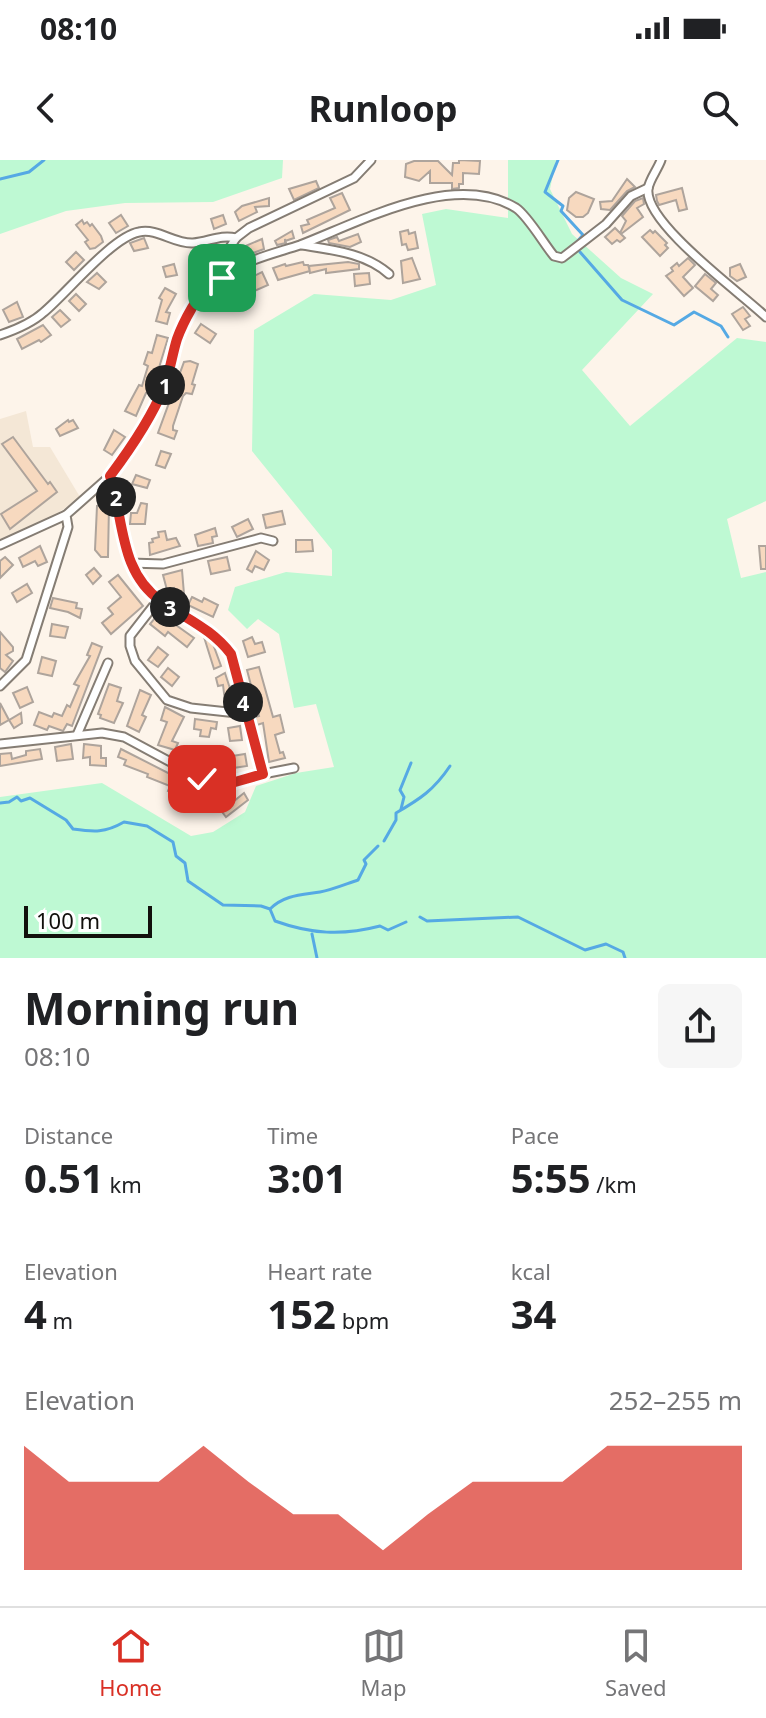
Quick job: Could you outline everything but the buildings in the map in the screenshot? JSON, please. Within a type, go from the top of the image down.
[{"type":"street","points":[[0,545],[66,515],[110,476],[154,409],[189,311],[236,238],[249,228],[354,178],[371,160]]},
{"type":"street","points":[[661,160],[648,188],[650,204],[705,266],[734,287],[766,317]]},
{"type":"street","points":[[210,280],[222,278],[253,260],[300,245],[375,214],[415,202],[475,195],[498,200],[519,210],[554,256],[562,258],[606,224],[631,196],[648,188]]},
{"type":"street","points":[[0,335],[42,315],[112,247],[131,234],[151,231],[192,243],[228,236],[236,238]]},
{"type":"street","points":[[300,245],[365,258],[389,274]]},
{"type":"street","points":[[110,476],[130,563],[158,600],[203,626],[231,654],[263,774]]},
{"type":"street","points":[[0,686],[26,660],[68,527],[66,515]]},
{"type":"street","points":[[130,563],[163,564],[261,538],[273,541]]},
{"type":"street","points":[[158,600],[130,636],[135,661],[148,678],[167,700],[181,705],[246,714]]},
{"type":"street","points":[[77,735],[108,663]]},
{"type":"street","points":[[0,744],[102,733],[124,737],[202,779],[235,782],[294,768]]},
{"type":"shaded area","points":[[26,411],[33,447],[50,447],[80,497],[54,516],[0,540],[0,419]]},
{"type":"green space","points":[[0,160],[283,160],[282,178],[213,202],[125,203],[66,211],[0,234]]},
{"type":"green space","points":[[508,160],[556,160],[550,189],[572,234],[621,278],[653,294],[582,370],[630,426],[737,338],[766,342],[766,501],[727,519],[741,578],[766,572],[766,958],[0,958],[0,797],[102,783],[191,836],[213,832],[245,812],[256,786],[296,773],[334,767],[316,704],[294,708],[279,634],[258,619],[247,629],[228,610],[235,587],[286,572],[332,576],[332,550],[252,451],[254,330],[314,294],[391,300],[436,285],[422,214],[446,209],[508,218]]},
{"type":"waterway","points":[[0,179],[29,172],[44,160]]},
{"type":"waterway","points":[[558,160],[545,192],[563,206],[561,211],[583,235],[574,245]]},
{"type":"waterway","points":[[580,252],[622,300],[674,325],[694,312],[721,326],[728,337]]},
{"type":"waterway","points":[[401,809],[404,797],[400,790],[411,763]]},
{"type":"waterway","points":[[384,841],[396,820],[396,813],[426,793],[450,766]]},
{"type":"waterway","points":[[0,803],[17,797],[21,801],[30,798],[66,820],[73,829],[99,831],[124,822],[147,826],[173,842],[176,856],[185,863],[188,881],[223,905],[261,906],[270,909],[275,921],[288,925],[314,931],[340,932],[380,926],[388,930],[406,922]]},
{"type":"waterway","points":[[270,909],[287,898],[325,891],[358,880],[366,864],[364,860],[378,846]]},
{"type":"waterway","points":[[420,917],[427,921],[518,917],[585,950],[606,944],[623,952],[625,958]]},
{"type":"waterway","points":[[312,934],[317,958]]},
{"type":"route","points":[[202,779],[235,782],[263,774],[231,654],[203,626],[158,600],[141,581],[130,563],[110,476],[154,409],[189,311],[210,280],[222,278]]}]
